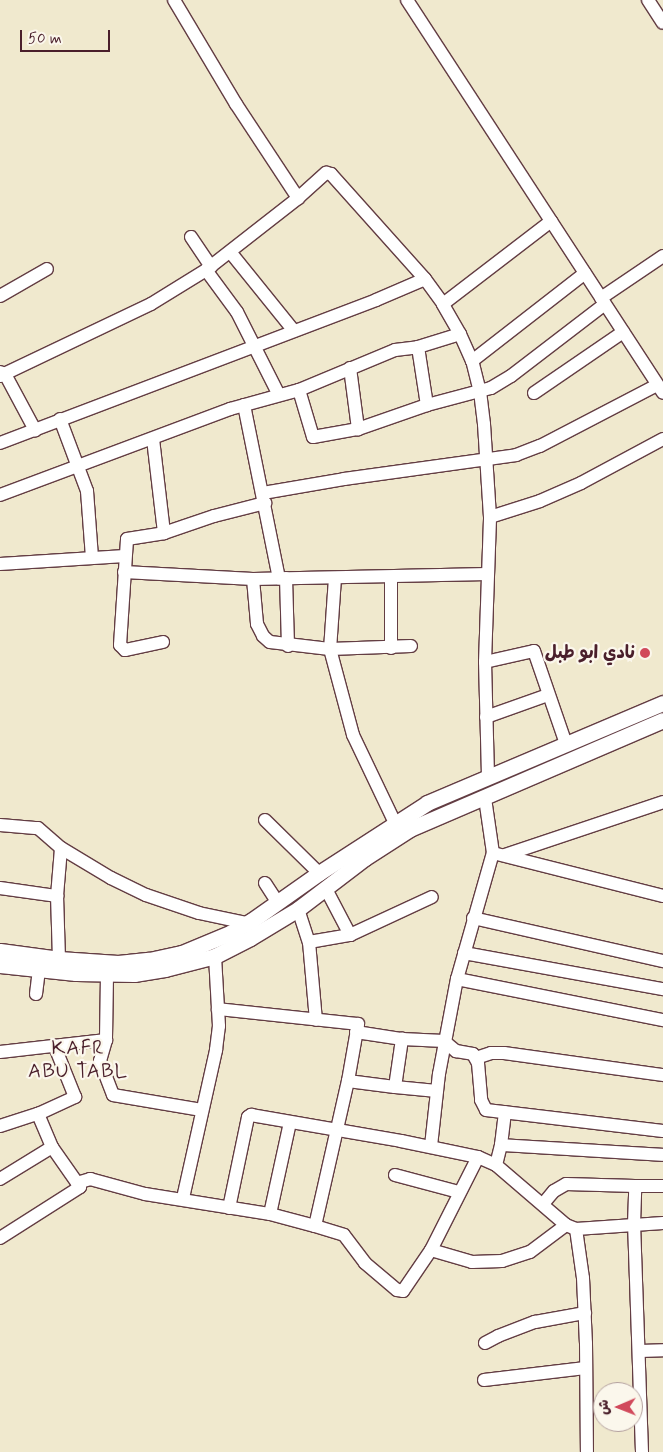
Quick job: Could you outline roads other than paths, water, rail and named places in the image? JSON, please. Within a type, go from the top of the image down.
[{"type":"main road","points":[[0,951],[59,959],[118,963],[149,960],[182,953],[230,933],[247,923],[319,873],[427,803],[663,703]]},
{"type":"main road","points":[[0,965],[107,975],[134,974],[166,969],[215,956],[250,938],[298,909],[392,839],[435,818],[663,720]]},
{"type":"street","points":[[174,0],[236,104],[298,198]]},
{"type":"street","points":[[162,642],[125,650],[120,646],[127,539],[164,532],[264,498],[344,479],[516,455],[540,446],[660,389],[408,0]]},
{"type":"street","points":[[648,0],[663,23]]},
{"type":"street","points":[[35,430],[2,374],[151,304],[209,269],[298,198],[323,174],[331,174],[425,279],[443,304],[460,334],[472,361],[480,392],[487,459],[490,517],[485,662],[488,776]]},
{"type":"street","points":[[443,304],[551,220]]},
{"type":"street","points":[[191,237],[256,346],[279,396]]},
{"type":"street","points":[[230,253],[294,331]]},
{"type":"street","points":[[299,390],[313,437],[358,429],[426,405],[480,392],[511,376],[603,301],[663,256]]},
{"type":"street","points":[[0,296],[47,269]]},
{"type":"street","points":[[472,361],[584,273]]},
{"type":"street","points":[[0,443],[256,346],[425,279]]},
{"type":"street","points":[[534,394],[623,332]]},
{"type":"street","points":[[0,495],[244,405],[299,390],[395,350],[418,347],[460,334]]},
{"type":"street","points":[[418,347],[426,405]]},
{"type":"street","points":[[350,368],[358,429]]},
{"type":"street","points":[[244,405],[282,578],[288,646]]},
{"type":"street","points":[[60,419],[78,467],[90,508],[92,558]]},
{"type":"street","points":[[153,439],[164,532]]},
{"type":"street","points":[[490,517],[540,501],[581,483],[663,439]]},
{"type":"street","points":[[0,564],[126,556]]},
{"type":"street","points":[[124,572],[253,579],[488,574]]},
{"type":"street","points":[[391,577],[391,648]]},
{"type":"street","points":[[335,578],[330,649],[354,735],[395,823]]},
{"type":"street","points":[[253,579],[257,624],[263,636],[275,644],[330,649],[411,646]]},
{"type":"street","points":[[485,662],[533,650],[566,744]]},
{"type":"street","points":[[486,717],[548,695]]},
{"type":"street","points":[[432,1146],[444,1041],[456,979],[474,918],[499,854],[485,798]]},
{"type":"street","points":[[499,854],[663,802]]},
{"type":"street","points":[[265,820],[319,873]]},
{"type":"street","points":[[0,825],[38,828],[61,848],[110,878],[146,895],[199,913],[247,923]]},
{"type":"street","points":[[59,959],[57,896],[61,848]]},
{"type":"street","points":[[499,854],[663,896]]},
{"type":"street","points":[[265,883],[278,903]]},
{"type":"street","points":[[0,888],[57,896]]},
{"type":"street","points":[[326,889],[350,934]]},
{"type":"street","points":[[308,942],[350,934],[432,897]]},
{"type":"street","points":[[298,909],[308,942],[316,1020]]},
{"type":"street","points":[[474,918],[663,961]]},
{"type":"street","points":[[464,953],[663,989]]},
{"type":"street","points":[[183,1198],[216,1050],[219,1026],[215,956]]},
{"type":"street","points":[[36,994],[39,969]]},
{"type":"street","points":[[107,975],[106,1040],[100,1061],[113,1095],[202,1110]]},
{"type":"street","points":[[456,979],[663,1020]]},
{"type":"street","points":[[218,1010],[358,1023],[348,1081],[315,1226]]},
{"type":"street","points":[[356,1032],[402,1039],[444,1041],[456,1051],[473,1054],[476,1058],[483,1107],[486,1110],[663,1131]]},
{"type":"street","points":[[395,1087],[402,1039]]},
{"type":"street","points":[[0,1052],[106,1040]]},
{"type":"street","points":[[0,1126],[38,1114],[75,1097],[55,1047]]},
{"type":"street","points":[[476,1058],[491,1053],[504,1053],[663,1075]]},
{"type":"street","points":[[348,1081],[438,1091]]},
{"type":"street","points":[[496,1165],[501,1145],[505,1112]]},
{"type":"street","points":[[0,1238],[79,1188],[52,1147],[38,1114]]},
{"type":"street","points":[[229,1208],[249,1116],[432,1146],[478,1157],[496,1165],[571,1227],[583,1278],[587,1452]]},
{"type":"street","points":[[270,1214],[290,1122]]},
{"type":"street","points":[[501,1145],[663,1155]]},
{"type":"street","points":[[0,1179],[52,1147]]},
{"type":"street","points":[[77,1183],[90,1179],[145,1194],[183,1198],[229,1208],[270,1214],[344,1234],[364,1263],[400,1291],[404,1290],[431,1250],[478,1157]]},
{"type":"street","points":[[395,1176],[459,1192]]},
{"type":"street","points":[[543,1204],[554,1191],[566,1184],[663,1186]]},
{"type":"street","points":[[635,1186],[634,1224],[640,1351],[642,1452]]},
{"type":"street","points":[[431,1250],[472,1262],[502,1261],[530,1252],[571,1227],[663,1223]]},
{"type":"street","points":[[485,1343],[535,1322],[585,1313]]},
{"type":"street","points":[[640,1351],[663,1350]]},
{"type":"street","points":[[484,1380],[586,1368]]},
{"type":"place","name":"نادي ابو طبل","points":[[645,653]]},
{"type":"district","name":"KAFR ABU TABL","points":[[78,1060]]}]
